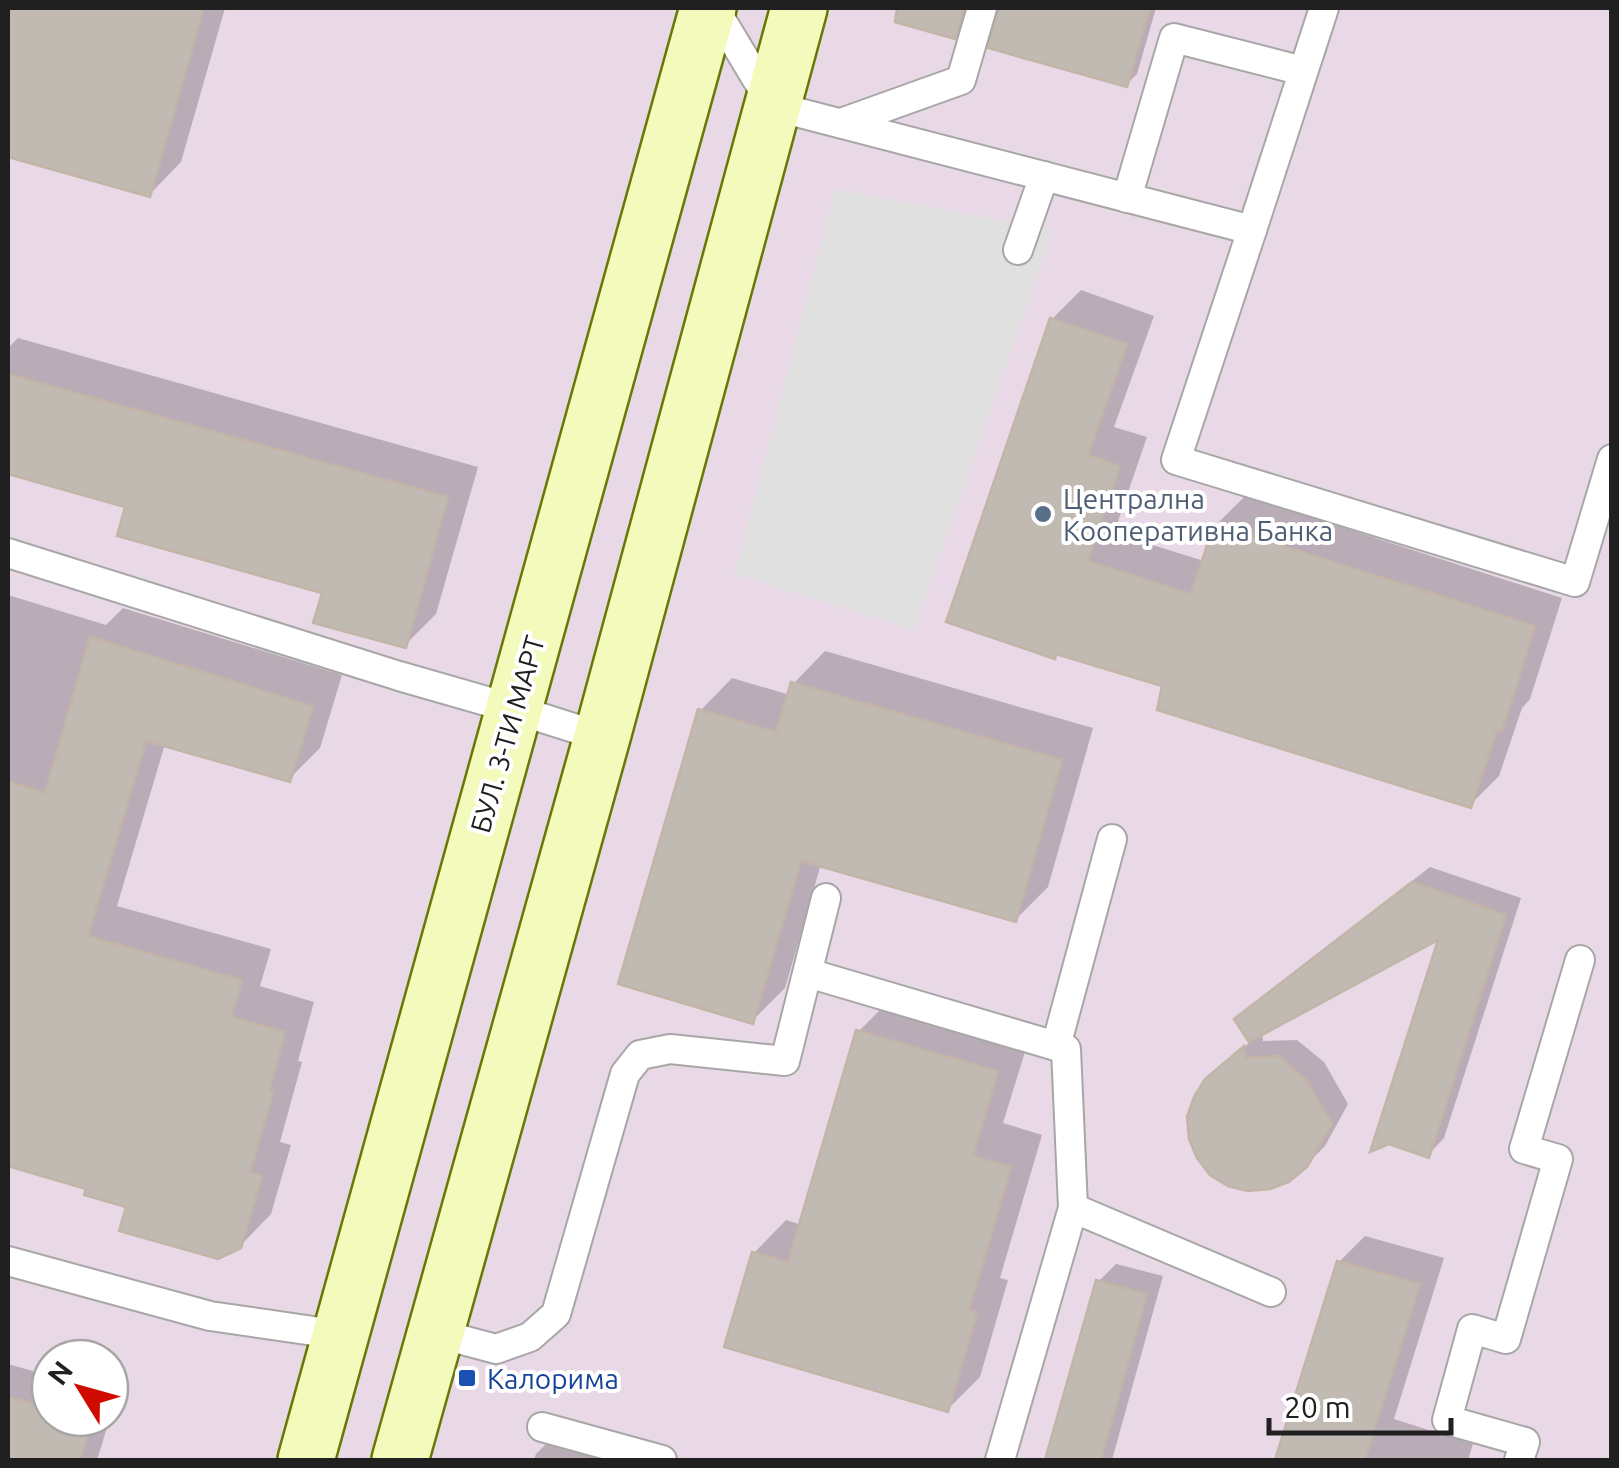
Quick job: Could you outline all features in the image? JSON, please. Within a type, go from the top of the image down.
[{"type":"main road","name":"БУЛ. 3-ТИ МАРТ","points":[[306,1460],[711,8]]},
{"type":"main road","points":[[400,1460],[602,737],[799,8]]},
{"type":"lane","points":[[711,8],[772,106],[1252,230]]},
{"type":"lane","points":[[841,123],[961,80],[982,8]]},
{"type":"lane","points":[[1324,8],[1176,460],[1576,582],[1612,459]]},
{"type":"lane","points":[[1127,198],[1174,38],[1303,71]]},
{"type":"lane","points":[[1018,250],[1044,176]]},
{"type":"lane","points":[[8,554],[602,737]]},
{"type":"lane","points":[[1056,1046],[1112,839]]},
{"type":"lane","points":[[436,1333],[496,1350],[530,1337],[556,1314],[625,1074],[640,1054],[670,1048],[785,1061],[826,898]]},
{"type":"lane","points":[[1519,1460],[1525,1442],[1447,1420],[1472,1329],[1506,1338],[1558,1158],[1524,1149],[1580,960]]},
{"type":"lane","points":[[808,973],[1066,1049],[1073,1208],[1000,1460]]},
{"type":"lane","points":[[1073,1208],[1271,1292]]},
{"type":"lane","points":[[8,1261],[210,1316],[341,1335]]},
{"type":"lane","points":[[542,1426],[662,1460]]},
{"type":"shaded area","points":[[8,8],[1611,8],[1611,1460],[8,1460]]},
{"type":"shaded area","points":[[835,189],[1053,230],[914,630],[735,574]]},
{"type":"building","points":[[8,8],[204,8],[150,197],[8,157]]},
{"type":"building","points":[[897,8],[964,8],[955,39],[895,22]]},
{"type":"building","points":[[999,8],[1150,8],[1127,87],[988,48]]},
{"type":"building","points":[[1050,318],[1127,344],[1088,455],[1120,466],[1088,561],[1191,594],[1214,524],[1535,626],[1502,731],[1497,730],[1471,808],[1157,710],[1162,686],[1056,654],[1055,659],[946,622]]},
{"type":"building","points":[[8,374],[448,497],[406,648],[313,623],[322,593],[117,536],[125,507],[8,474]]},
{"type":"building","points":[[90,637],[313,706],[290,782],[146,741],[88,936],[242,980],[231,1017],[285,1032],[250,1172],[262,1176],[241,1248],[218,1259],[119,1231],[126,1207],[84,1195],[86,1189],[8,1166],[8,781],[45,793]]},
{"type":"building","points":[[791,682],[1062,760],[1016,922],[801,861],[753,1024],[618,984],[698,709],[776,732]]},
{"type":"building","points":[[1412,882],[1506,915],[1429,1158],[1389,1144],[1370,1152],[1438,940],[1249,1042],[1234,1019]]},
{"type":"building","points":[[856,1030],[998,1071],[973,1156],[1011,1167],[969,1310],[977,1313],[948,1412],[724,1347],[752,1252],[788,1262]]},
{"type":"building","points":[[1244,1046],[1246,1058],[1279,1056],[1306,1080],[1332,1124],[1307,1167],[1289,1182],[1270,1189],[1248,1191],[1228,1186],[1210,1175],[1189,1139],[1187,1117],[1194,1097],[1205,1079]]},
{"type":"building","points":[[1337,1261],[1420,1284],[1365,1460],[1275,1460]]},
{"type":"building","points":[[1096,1280],[1147,1294],[1101,1460],[1045,1460]]},
{"type":"building","points":[[8,1397],[30,1403],[30,1438],[87,1438],[80,1460],[8,1460]]},
{"type":"place","name":"Централна Кооперативна Банка","points":[[1043,514]]},
{"type":"place","name":"Калорима","points":[[467,1378]]}]
